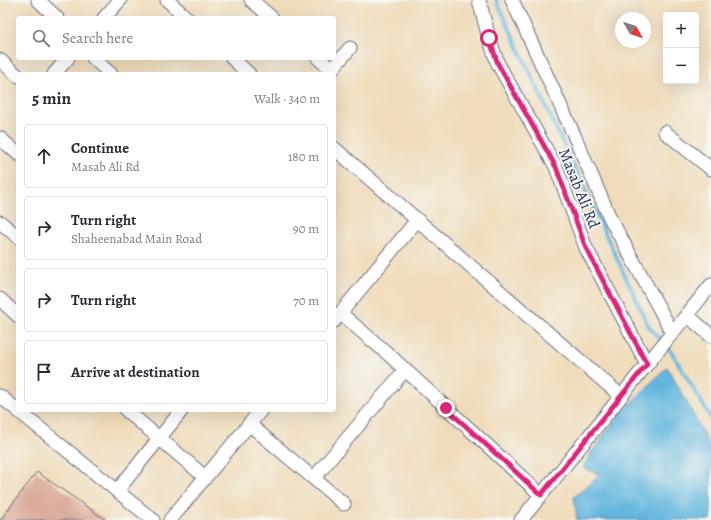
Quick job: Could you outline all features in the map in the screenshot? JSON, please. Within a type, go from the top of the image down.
[{"type":"street","points":[[38,0],[55,16]]},
{"type":"street","points":[[106,16],[120,0]]},
{"type":"street","points":[[167,0],[185,16]]},
{"type":"street","points":[[251,0],[270,16]]},
{"type":"street","name":"Masab Ali Rd","points":[[480,0],[489,38],[498,64],[556,167],[586,248],[647,364]]},
{"type":"street","points":[[512,0],[610,218],[672,332]]},
{"type":"street","points":[[320,60],[330,72],[350,48]]},
{"type":"street","points":[[0,60],[16,74]]},
{"type":"street","points":[[56,72],[66,60]]},
{"type":"street","points":[[95,60],[109,72]]},
{"type":"street","points":[[234,60],[248,72]]},
{"type":"street","points":[[665,132],[711,169]]},
{"type":"street","points":[[0,138],[16,152]]},
{"type":"street","points":[[336,150],[621,396]]},
{"type":"street","points":[[417,220],[337,317],[405,370],[541,495]]},
{"type":"street","points":[[0,222],[16,236]]},
{"type":"street","points":[[521,520],[711,285]]},
{"type":"street","points":[[0,300],[16,314]]},
{"type":"street","points":[[687,315],[711,336]]},
{"type":"street","points":[[314,478],[405,370]]},
{"type":"street","points":[[0,396],[16,409]]},
{"type":"street","points":[[20,412],[153,520]]},
{"type":"street","points":[[128,412],[205,477]]},
{"type":"street","points":[[118,491],[180,412]]},
{"type":"street","points":[[170,520],[258,412]]},
{"type":"street","points":[[248,424],[344,504]]},
{"type":"water","points":[[667,367],[711,449],[711,520],[577,520],[574,497],[600,475],[583,468],[591,453],[621,414]]},
{"type":"building","points":[[37,472],[106,520],[0,520]]},
{"type":"waterway","points":[[496,0],[649,327],[671,351],[711,418]]},
{"type":"route","points":[[446,408],[541,495],[647,364],[586,248],[556,167],[498,64],[489,38]]}]
